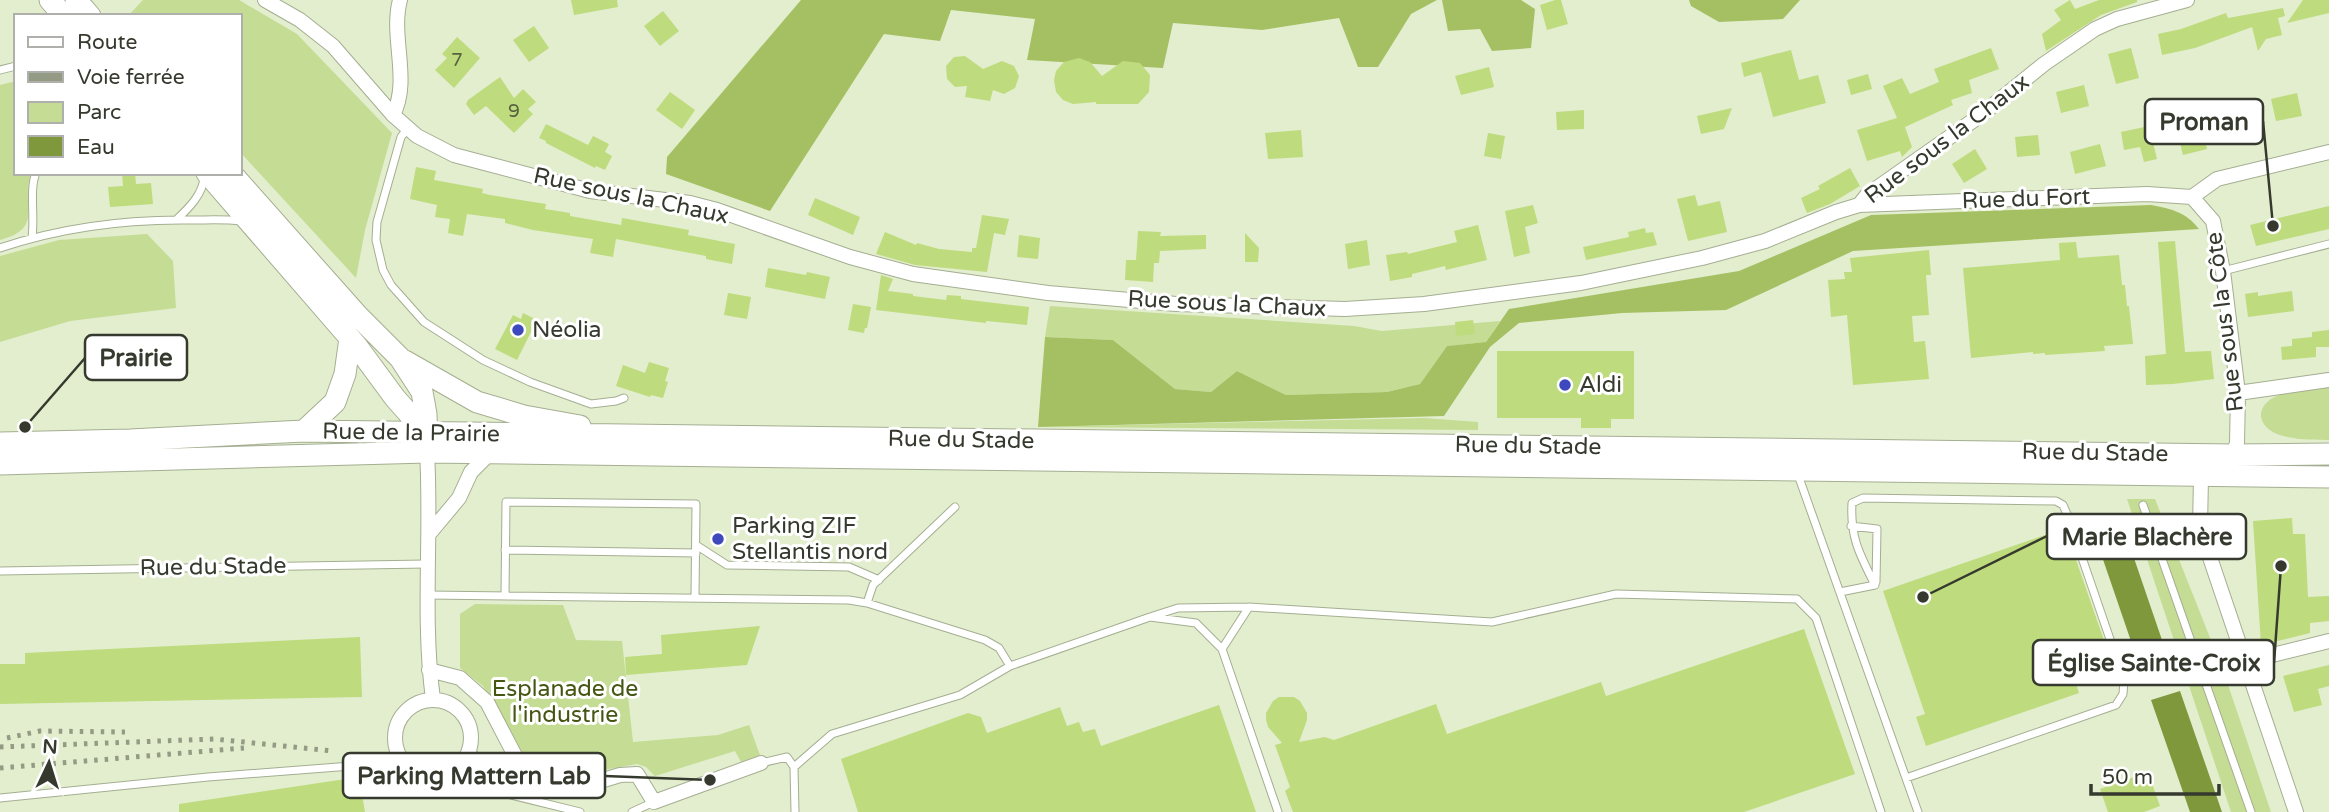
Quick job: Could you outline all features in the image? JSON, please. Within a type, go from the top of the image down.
[{"type":"main road","points":[[50,0],[62,14]]},
{"type":"main road","points":[[76,0],[88,14]]},
{"type":"main road","points":[[208,175],[350,338],[426,443]]},
{"type":"main road","points":[[233,175],[358,316],[400,358],[422,392],[426,414],[426,443]]},
{"type":"main road","points":[[304,431],[335,402],[345,373],[350,338]]},
{"type":"main road","points":[[400,358],[477,402],[524,416],[640,437]]},
{"type":"main road","name":"Rue de la Prairie","points":[[0,443],[130,440],[304,431],[426,443],[490,453],[819,448]]},
{"type":"main road","name":"Rue de la Prairie","points":[[0,464],[197,457],[426,443],[640,437],[819,448]]},
{"type":"main road","name":"Rue du Stade","points":[[819,448],[2329,454]]},
{"type":"main road","name":"Rue du Stade","points":[[819,448],[1797,471],[2329,477]]},
{"type":"street","name":"Rue sous la Chaux","points":[[265,0],[300,20],[333,46],[393,115],[417,136],[454,155],[590,191],[690,203],[880,266],[913,274],[1048,293],[1176,304],[1345,309],[1424,304],[1568,285],[1702,258],[1765,241],[1859,205],[1867,195],[1982,115],[2044,64],[2095,29],[2117,19],[2188,0]]},
{"type":"street","points":[[393,115],[399,103],[401,84],[396,14],[400,0]]},
{"type":"street","points":[[2192,197],[2217,179],[2329,152]]},
{"type":"street","name":"Rue du Fort","points":[[1859,205],[2147,194],[2192,197]]},
{"type":"street","name":"Rue sous la Côte","points":[[2192,197],[2213,221],[2223,271],[2238,393],[2237,443],[2233,455]]},
{"type":"street","points":[[2238,393],[2329,380]]},
{"type":"street","points":[[426,443],[429,534],[426,564],[429,670],[433,699]]},
{"type":"street","points":[[429,534],[459,498],[471,472],[490,453]]},
{"type":"street","points":[[2173,455],[2201,477]]},
{"type":"street","points":[[2201,477],[2233,455]]},
{"type":"street","points":[[2201,477],[2200,528],[2296,812]]},
{"type":"street","points":[[2244,662],[2329,641]]},
{"type":"street","points":[[429,670],[460,678],[488,702],[522,769],[539,782],[574,789],[620,775],[637,774],[654,803],[761,763]]},
{"type":"street","points":[[421,701],[445,701],[464,715],[469,726],[469,750],[464,760],[445,774],[423,775],[403,762],[394,739],[396,727],[401,716],[421,701]]},
{"type":"lane","points":[[408,128],[401,137],[377,222],[376,240],[380,260],[391,285],[424,322],[483,360],[530,382],[591,404],[624,398]]},
{"type":"lane","points":[[32,237],[32,182],[35,175]]},
{"type":"lane","points":[[177,220],[190,207],[203,185],[206,175]]},
{"type":"lane","points":[[0,248],[32,237],[105,224],[177,220],[234,220],[250,223]]},
{"type":"lane","points":[[2223,271],[2329,244]]},
{"type":"lane","points":[[1797,471],[1918,812]]},
{"type":"lane","points":[[1875,585],[1855,545],[1851,526],[1852,503],[1863,498],[2056,501],[2063,505],[2124,680],[2123,694],[2116,705],[1906,778]]},
{"type":"lane","points":[[505,596],[506,502],[696,504],[695,597]]},
{"type":"lane","points":[[2143,505],[2251,812]]},
{"type":"lane","points":[[867,603],[873,586],[955,507]]},
{"type":"lane","points":[[1851,526],[1877,529],[1875,585]]},
{"type":"lane","points":[[505,550],[696,549],[727,565],[849,567],[879,580]]},
{"type":"lane","name":"Rue du Stade","points":[[0,571],[426,564]]},
{"type":"lane","points":[[1840,593],[1875,585]]},
{"type":"lane","points":[[794,767],[832,734],[960,695],[1010,666],[1178,608],[1249,607],[1492,622],[1616,594],[1797,598],[1816,618],[1881,812]]},
{"type":"lane","points":[[427,595],[849,600],[867,603],[985,640],[999,648],[1010,666]]},
{"type":"lane","points":[[1222,649],[1249,607]]},
{"type":"lane","points":[[1150,617],[1195,622],[1222,649],[1278,812]]},
{"type":"lane","points":[[469,750],[524,798]]},
{"type":"lane","points":[[761,763],[787,757],[794,767],[795,812]]},
{"type":"lane","points":[[0,798],[208,777],[403,762]]},
{"type":"lane","points":[[434,776],[580,812]]},
{"type":"lane","points":[[632,812],[654,803]]},
{"type":"green space","points":[[143,0],[239,0],[297,34],[392,133],[365,230],[356,278],[242,154],[242,14],[130,14]]},
{"type":"green space","points":[[14,82],[14,175],[30,175],[27,222],[14,235],[0,240],[0,85]]},
{"type":"green space","points":[[147,234],[173,261],[176,308],[70,321],[0,342],[0,256],[59,240]]},
{"type":"green space","points":[[1050,306],[1354,326],[1382,331],[1500,321],[1486,342],[1447,346],[1420,384],[1387,392],[1286,395],[1237,371],[1211,392],[1175,389],[1113,340],[1045,337]]},
{"type":"green space","points":[[2329,387],[2329,440],[2290,438],[2271,431],[2265,425],[2261,412],[2271,399],[2292,391]]},
{"type":"green space","points":[[1424,418],[1478,422],[1478,430],[1038,427]]},
{"type":"green space","points":[[2127,499],[2155,499],[2224,673],[2271,812],[2231,812]]},
{"type":"green space","name":"Esplanade de l'industrie","points":[[475,604],[563,605],[576,640],[622,641],[633,742],[718,735],[749,725],[760,755],[741,762],[735,751],[655,776],[646,767],[637,764],[559,778],[524,755],[483,686],[460,668],[460,614]]},
{"type":"shaded area","points":[[801,0],[1437,0],[1411,14],[1378,67],[1358,67],[1339,18],[1262,30],[1173,23],[1163,68],[1027,60],[1035,19],[951,10],[940,41],[884,34],[770,211],[666,174],[667,157]]},
{"type":"shaded area","points":[[1442,0],[1521,0],[1535,9],[1531,48],[1492,51],[1480,29],[1448,31]]},
{"type":"shaded area","points":[[1689,0],[1800,0],[1783,19],[1719,22],[1691,6]]},
{"type":"shaded area","points":[[2151,205],[2178,212],[2199,229],[1853,251],[1726,310],[1622,313],[1519,323],[1490,347],[1444,416],[1038,427],[1045,337],[1113,340],[1175,389],[1211,392],[1237,371],[1286,395],[1387,392],[1420,384],[1447,346],[1486,342],[1509,309],[1739,271],[1871,215]]},
{"type":"water","points":[[2124,529],[2174,675],[2146,685],[2096,539]]},
{"type":"water","points":[[2180,691],[2222,812],[2190,812],[2151,700]]},
{"type":"building","points":[[571,0],[617,0],[618,7],[574,15]]},
{"type":"building","points":[[1561,0],[1568,24],[1547,30],[1540,5]]},
{"type":"building","points":[[2070,0],[2075,9],[2099,0],[2137,2],[2101,15],[2046,51],[2042,34],[2061,20],[2054,10]]},
{"type":"building","points":[[2303,0],[2329,0],[2329,13],[2287,23]]},
{"type":"building","points":[[2283,8],[2285,16],[2278,18],[2282,35],[2266,39],[2258,51],[2252,27],[2195,48],[2162,55],[2158,34],[2226,13],[2228,18]]},
{"type":"building","points":[[663,11],[679,31],[660,46],[644,26]]},
{"type":"building","points":[[534,26],[549,48],[529,62],[513,40]]},
{"type":"building","points":[[457,37],[480,58],[454,88],[435,70],[447,58],[442,54]]},
{"type":"building","points":[[1991,48],[1999,69],[1969,80],[1972,93],[1951,100],[1953,105],[1905,127],[1912,147],[1902,157],[1900,151],[1867,161],[1857,130],[1897,118],[1883,86],[1902,78],[1910,94],[1939,82],[1934,69]]},
{"type":"building","points":[[2131,48],[2139,78],[2116,84],[2108,54]]},
{"type":"building","points":[[1791,50],[1799,80],[1818,75],[1826,103],[1773,117],[1761,72],[1744,77],[1741,63]]},
{"type":"building","points":[[965,56],[983,69],[1002,61],[1014,66],[1019,76],[1015,88],[1004,94],[993,90],[990,101],[965,97],[967,86],[955,87],[947,79],[946,66],[954,57]]},
{"type":"building","points":[[1079,58],[1090,62],[1102,76],[1123,61],[1140,63],[1150,75],[1149,92],[1138,104],[1073,104],[1063,100],[1056,92],[1056,71],[1064,62]]},
{"type":"building","points":[[1489,67],[1494,87],[1461,95],[1455,76]]},
{"type":"building","points":[[1868,74],[1872,89],[1851,95],[1847,80]]},
{"type":"building","points":[[500,77],[514,98],[523,89],[536,102],[528,109],[533,114],[514,133],[486,106],[474,115],[466,104]]},
{"type":"building","points":[[2084,85],[2089,106],[2061,113],[2056,92]]},
{"type":"building","points":[[670,92],[695,110],[682,129],[656,110]]},
{"type":"building","points":[[2297,93],[2302,116],[2276,121],[2271,99]]},
{"type":"building","points":[[1732,108],[1724,129],[1701,134],[1697,116]]},
{"type":"building","points":[[1584,110],[1584,129],[1557,130],[1556,112]]},
{"type":"building","points":[[2198,113],[2207,149],[2183,155],[2174,119]]},
{"type":"building","points":[[546,124],[588,145],[593,136],[609,144],[605,152],[612,156],[605,170],[596,166],[595,168],[539,138]]},
{"type":"building","points":[[2149,126],[2157,159],[2144,162],[2140,147],[2124,150],[2121,132]]},
{"type":"building","points":[[1301,130],[1303,157],[1268,159],[1265,133]]},
{"type":"building","points":[[1488,133],[1505,136],[1501,159],[1484,156]]},
{"type":"building","points":[[2038,135],[2040,155],[2017,157],[2015,137]]},
{"type":"building","points":[[2100,144],[2106,166],[2075,174],[2070,152]]},
{"type":"building","points":[[1975,149],[1987,169],[1964,183],[1952,164]]},
{"type":"building","points":[[416,167],[436,171],[434,180],[483,189],[482,193],[490,195],[546,204],[545,209],[570,213],[570,216],[621,225],[622,218],[689,230],[688,235],[735,244],[732,264],[706,259],[706,256],[616,239],[613,257],[590,253],[593,239],[533,230],[505,223],[505,219],[467,214],[463,236],[448,233],[450,219],[435,217],[437,205],[410,199]]},
{"type":"building","points":[[1850,168],[1860,186],[1830,204],[1807,213],[1801,198],[1820,189],[1818,186]]},
{"type":"building","points":[[122,175],[135,175],[136,184],[151,183],[153,204],[110,207],[108,187],[123,186]]},
{"type":"building","points":[[1695,195],[1698,206],[1720,201],[1727,232],[1688,241],[1677,199]]},
{"type":"building","points":[[815,198],[860,217],[853,235],[808,215]]},
{"type":"building","points":[[1533,205],[1538,223],[1525,227],[1530,253],[1514,257],[1505,211]]},
{"type":"building","points":[[2329,206],[2329,229],[2256,246],[2250,225]]},
{"type":"building","points":[[982,215],[1009,219],[1005,235],[994,233],[987,272],[915,265],[876,254],[885,232],[916,245],[917,243],[939,249],[972,252],[972,248],[976,248]]},
{"type":"building","points":[[1478,225],[1487,260],[1446,270],[1445,266],[1390,281],[1386,255],[1408,254],[1457,242],[1454,231]]},
{"type":"building","points":[[1645,228],[1646,233],[1653,232],[1657,245],[1586,260],[1583,247],[1629,237],[1628,232]]},
{"type":"building","points":[[1138,231],[1161,232],[1160,236],[1206,235],[1206,249],[1160,251],[1159,263],[1154,263],[1153,282],[1125,280],[1126,260],[1136,260]]},
{"type":"building","points":[[1245,233],[1259,248],[1258,262],[1245,262]]},
{"type":"building","points":[[1019,235],[1040,238],[1038,259],[1017,257]]},
{"type":"building","points":[[1367,240],[1370,265],[1348,269],[1345,244]]},
{"type":"building","points":[[2175,241],[2185,352],[2211,351],[2214,379],[2146,385],[2145,356],[2166,354],[2158,242]]},
{"type":"building","points":[[2076,242],[2078,258],[2119,255],[2133,344],[2104,346],[2105,351],[2045,355],[2033,352],[1971,358],[1963,268],[2060,260],[2059,243]]},
{"type":"building","points":[[1929,250],[1931,275],[1926,275],[1929,315],[1912,316],[1914,342],[1925,341],[1929,379],[1853,385],[1847,315],[1831,317],[1828,280],[1845,279],[1844,272],[1852,272],[1850,258]]},
{"type":"building","points":[[768,268],[830,277],[825,299],[765,287]]},
{"type":"building","points":[[881,275],[893,279],[888,291],[946,300],[947,295],[961,296],[961,299],[1029,307],[1027,325],[876,310]]},
{"type":"building","points":[[2292,291],[2294,311],[2248,317],[2245,294],[2258,292],[2258,296]]},
{"type":"building","points":[[728,293],[751,297],[747,319],[724,315]]},
{"type":"building","points":[[853,304],[871,307],[864,333],[848,330]]},
{"type":"building","name":"Néolia","points":[[523,313],[537,320],[517,360],[495,349],[513,315],[521,319]]},
{"type":"building","points":[[1473,320],[1475,334],[1456,336],[1455,322]]},
{"type":"building","points":[[2329,330],[2329,347],[2316,347],[2316,357],[2282,360],[2281,347],[2292,346],[2292,339],[2312,337],[2312,332]]},
{"type":"building","name":"Aldi","points":[[1497,351],[1634,351],[1634,419],[1611,419],[1611,428],[1581,428],[1581,418],[1497,418]]},
{"type":"building","points":[[649,362],[669,368],[663,398],[650,397],[616,386],[623,365],[645,373]]},
{"type":"building","points":[[2292,518],[2293,534],[2305,534],[2308,597],[2329,596],[2329,621],[2310,623],[2310,633],[2261,645],[2253,521]]},
{"type":"building","points":[[2065,528],[2107,649],[2069,662],[2079,693],[1926,746],[1916,717],[1925,714],[1883,591]]},
{"type":"building","points":[[760,626],[747,665],[626,675],[625,657],[662,654],[661,635]]},
{"type":"building","points":[[1804,629],[1855,774],[1744,812],[1293,812],[1285,791],[1290,787],[1275,745],[1282,743],[1268,727],[1266,720],[1266,713],[1273,701],[1279,697],[1294,697],[1300,701],[1307,713],[1299,742],[1325,737],[1334,740],[1436,704],[1447,734],[1601,682],[1606,696]]},
{"type":"building","points":[[360,637],[362,697],[0,704],[0,664],[25,664],[25,653]]},
{"type":"building","points":[[2329,665],[2329,686],[2318,689],[2322,705],[2294,712],[2283,676]]},
{"type":"building","points":[[1219,705],[1256,812],[858,812],[841,759],[968,713],[981,717],[987,733],[1060,707],[1067,726],[1079,722],[1083,732],[1095,729],[1101,746]]},
{"type":"building","points":[[2148,772],[2160,806],[2144,812],[2108,812],[2100,789]]},
{"type":"building","points":[[359,777],[365,812],[179,812],[179,804]]},
{"type":"railway","points":[[7,738],[40,731],[125,732]]},
{"type":"railway","points":[[0,747],[214,739],[333,751]]},
{"type":"railway","points":[[0,768],[244,748]]},
{"type":"place","name":"Proman","points":[[2273,226]]},
{"type":"place","name":"Néolia","points":[[518,330]]},
{"type":"place","name":"Aldi","points":[[1565,385]]},
{"type":"place","name":"Prairie","points":[[25,427]]},
{"type":"place","name":"Parking ZIF Stellantis nord","points":[[718,539]]},
{"type":"place","name":"Église Sainte-Croix","points":[[2281,566]]},
{"type":"place","name":"Marie Blachère","points":[[1923,597]]},
{"type":"place","name":"Parking Mattern Lab","points":[[710,780]]}]
